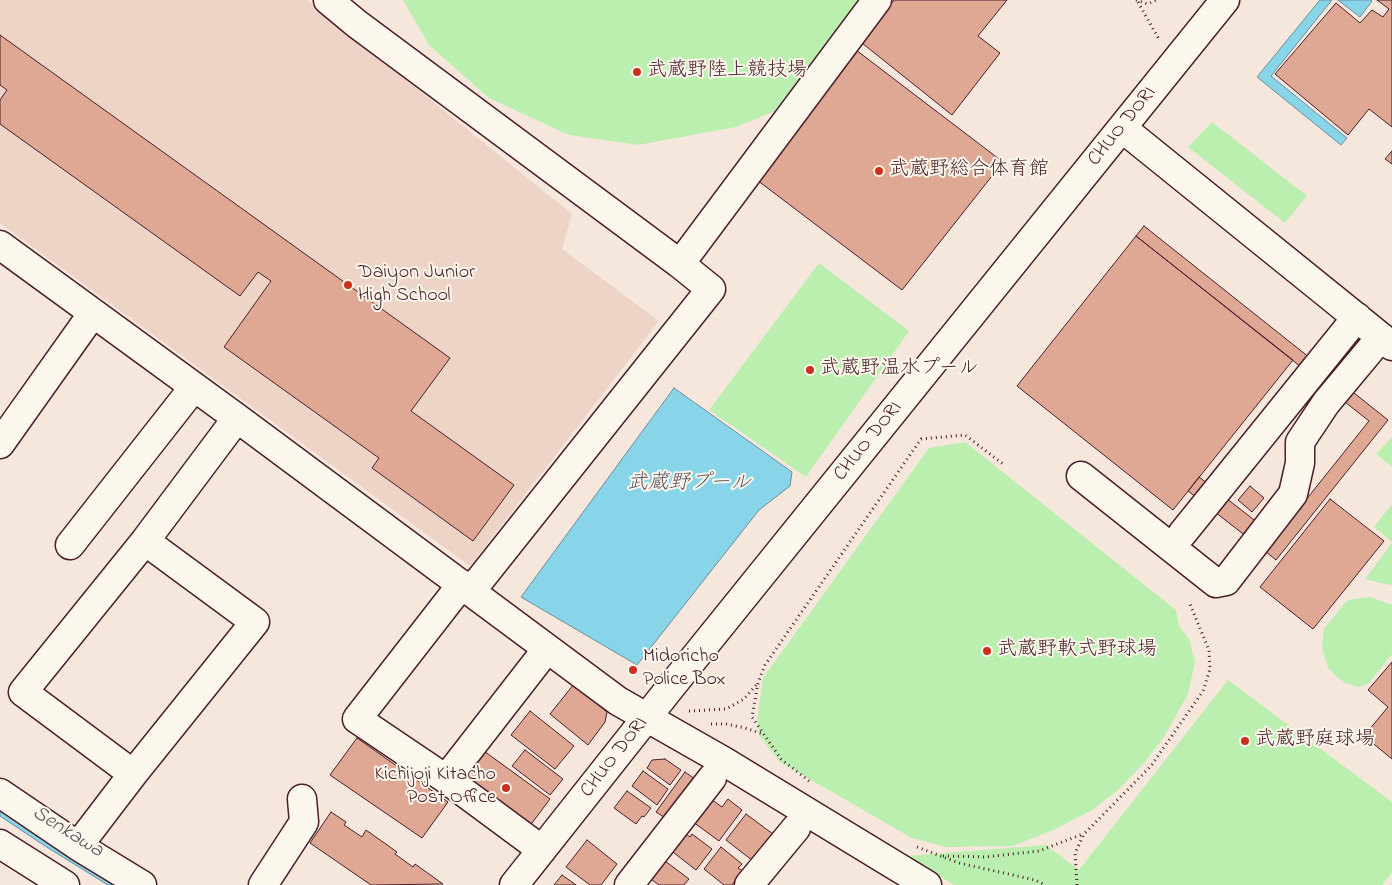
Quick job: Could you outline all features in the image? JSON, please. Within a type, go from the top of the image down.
[{"type":"street","points":[[328,0],[357,24],[711,289],[467,588],[357,719],[446,779],[542,850]]},
{"type":"street","points":[[680,264],[877,0]]},
{"type":"street","name":"CHUO DORI","points":[[514,885],[1225,0]]},
{"type":"street","points":[[1081,476],[1216,583],[1226,581],[1293,494],[1300,463],[1300,442],[1326,403],[1386,341],[1122,128]]},
{"type":"street","points":[[0,245],[237,418],[618,701],[724,762],[910,881]]},
{"type":"street","points":[[0,444],[93,313]]},
{"type":"street","points":[[1182,534],[1357,317]]},
{"type":"street","points":[[70,544],[194,387]]},
{"type":"street","points":[[133,774],[23,692],[145,541],[237,418]]},
{"type":"street","points":[[78,846],[255,622],[145,541]]},
{"type":"street","points":[[446,779],[547,649]]},
{"type":"street","points":[[629,885],[712,778]]},
{"type":"street","points":[[0,793],[78,846],[142,885]]},
{"type":"street","points":[[263,885],[304,822],[302,798]]},
{"type":"street","points":[[749,885],[796,828]]},
{"type":"street","points":[[2,852],[65,885]]},
{"type":"path","points":[[1137,1],[1148,4],[1156,0]]},
{"type":"path","points":[[1137,1],[1161,42]]},
{"type":"path","points":[[815,784],[798,774],[781,760],[752,717],[758,683],[765,665],[921,440],[965,435],[1003,464]]},
{"type":"path","points":[[1077,885],[1075,853],[1084,834],[1150,766],[1203,691],[1210,669],[1208,650],[1189,602]]},
{"type":"path","points":[[689,711],[726,709],[744,699],[758,683]]},
{"type":"path","points":[[709,724],[726,724],[764,734]]},
{"type":"path","points":[[939,855],[985,857],[1039,851],[1084,834]]},
{"type":"path","points":[[914,846],[959,863],[1035,880],[1045,885]]},
{"type":"shaded area","name":"Daiyon Junior High School","points":[[0,0],[307,0],[572,214],[562,249],[659,321],[470,566],[0,223]]},
{"type":"green space","name":"武蔵野陸上競技場","points":[[403,0],[869,0],[790,105],[736,127],[638,145],[569,135],[489,98],[429,45]]},
{"type":"green space","points":[[1212,122],[1307,196],[1285,223],[1188,147]]},
{"type":"green space","name":"武蔵野温水プール","points":[[819,263],[909,331],[806,477],[709,410]]},
{"type":"green space","points":[[1392,437],[1392,467],[1376,454]]},
{"type":"green space","name":"武蔵野軟式野球場","points":[[965,442],[1176,610],[1179,626],[1189,639],[1195,662],[1188,694],[1164,737],[1144,763],[1118,790],[1092,810],[1053,830],[1013,846],[945,847],[912,838],[780,762],[760,737],[757,721],[763,678],[929,448]]},
{"type":"green space","points":[[1392,504],[1392,542],[1374,527]]},
{"type":"green space","points":[[1392,543],[1392,585],[1365,579]]},
{"type":"green space","points":[[1370,597],[1392,605],[1392,654],[1369,683],[1359,687],[1343,682],[1328,668],[1322,648],[1324,628],[1348,600]]},
{"type":"green space","name":"武蔵野庭球場","points":[[1228,680],[1392,802],[1392,872],[1382,885],[954,885],[907,856],[1046,845],[1079,870]]},
{"type":"water","points":[[1320,0],[1332,0],[1271,76],[1347,138],[1341,145],[1257,77]]},
{"type":"water","points":[[1338,0],[1371,0],[1372,1],[1360,17]]},
{"type":"water","name":"武蔵野プール","points":[[674,388],[792,472],[790,486],[759,510],[637,665],[521,597]]},
{"type":"water","points":[[0,805],[125,885],[108,885],[45,846],[0,816]]},
{"type":"building","points":[[894,0],[1007,0],[978,36],[1000,53],[952,115],[862,43]]},
{"type":"building","points":[[1377,0],[1392,0],[1392,127],[1369,109],[1348,135],[1275,74],[1336,3],[1360,23],[1372,10],[1383,17],[1389,9]]},
{"type":"building","points":[[0,35],[450,358],[411,411],[514,485],[473,541],[372,468],[379,458],[224,347],[271,281],[258,272],[240,296],[0,124],[0,100],[7,90],[0,85]]},
{"type":"building","name":"武蔵野総合体育館","points":[[852,47],[1003,162],[902,290],[757,180]]},
{"type":"building","points":[[1392,151],[1392,164],[1385,159]]},
{"type":"building","points":[[1144,226],[1388,420],[1276,560],[1265,551],[1369,421],[1136,236]]},
{"type":"building","points":[[1136,236],[1293,360],[1173,510],[1017,386]]},
{"type":"building","points":[[1199,477],[1276,537],[1265,551],[1188,491]]},
{"type":"building","points":[[1250,486],[1264,498],[1252,512],[1238,500]]},
{"type":"building","points":[[1330,499],[1384,541],[1313,629],[1260,587]]},
{"type":"building","points":[[1392,662],[1392,759],[1364,736],[1388,707],[1368,690]]},
{"type":"building","points":[[574,684],[607,712],[605,722],[588,745],[550,714]]},
{"type":"building","points":[[530,711],[574,746],[555,769],[511,735]]},
{"type":"building","points":[[357,738],[448,802],[422,838],[330,775]]},
{"type":"building","points":[[477,746],[550,799],[526,831],[454,777]]},
{"type":"building","points":[[525,750],[563,779],[550,795],[512,766]]},
{"type":"building","points":[[665,759],[681,770],[670,785],[647,768],[652,760]]},
{"type":"building","points":[[643,771],[668,789],[657,805],[632,786]]},
{"type":"building","points":[[685,772],[699,782],[670,821],[656,812]]},
{"type":"building","points":[[627,791],[651,808],[636,824],[614,808]]},
{"type":"building","points":[[708,797],[722,807],[728,799],[742,810],[719,841],[689,819]]},
{"type":"building","points":[[331,812],[346,822],[344,825],[362,837],[366,830],[397,852],[395,854],[413,867],[415,864],[443,884],[371,885],[310,843]]},
{"type":"building","points":[[746,814],[777,837],[757,864],[726,840]]},
{"type":"building","points":[[682,831],[690,837],[692,834],[712,849],[696,870],[669,849]]},
{"type":"building","points":[[587,840],[617,864],[601,885],[590,885],[566,867]]},
{"type":"building","points":[[721,847],[742,864],[738,868],[743,871],[732,885],[724,885],[704,869]]},
{"type":"building","points":[[661,858],[689,879],[684,885],[659,885],[647,876]]},
{"type":"building","points":[[562,875],[576,885],[554,885]]},
{"type":"place","name":"武蔵野陸上競技場","points":[[637,72]]},
{"type":"place","name":"武蔵野総合体育館","points":[[879,171]]},
{"type":"place","name":"Daiyon Junior High School","points":[[348,285]]},
{"type":"place","name":"武蔵野温水プール","points":[[810,370]]},
{"type":"place","name":"武蔵野軟式野球場","points":[[987,651]]},
{"type":"place","name":"Midoricho Police Box","points":[[633,670]]},
{"type":"place","name":"武蔵野庭球場","points":[[1245,741]]},
{"type":"place","name":"Kichijoji Kitacho Post Office","points":[[506,788]]},
{"type":"water label","name":"Senkawa","points":[[67,833]]}]
